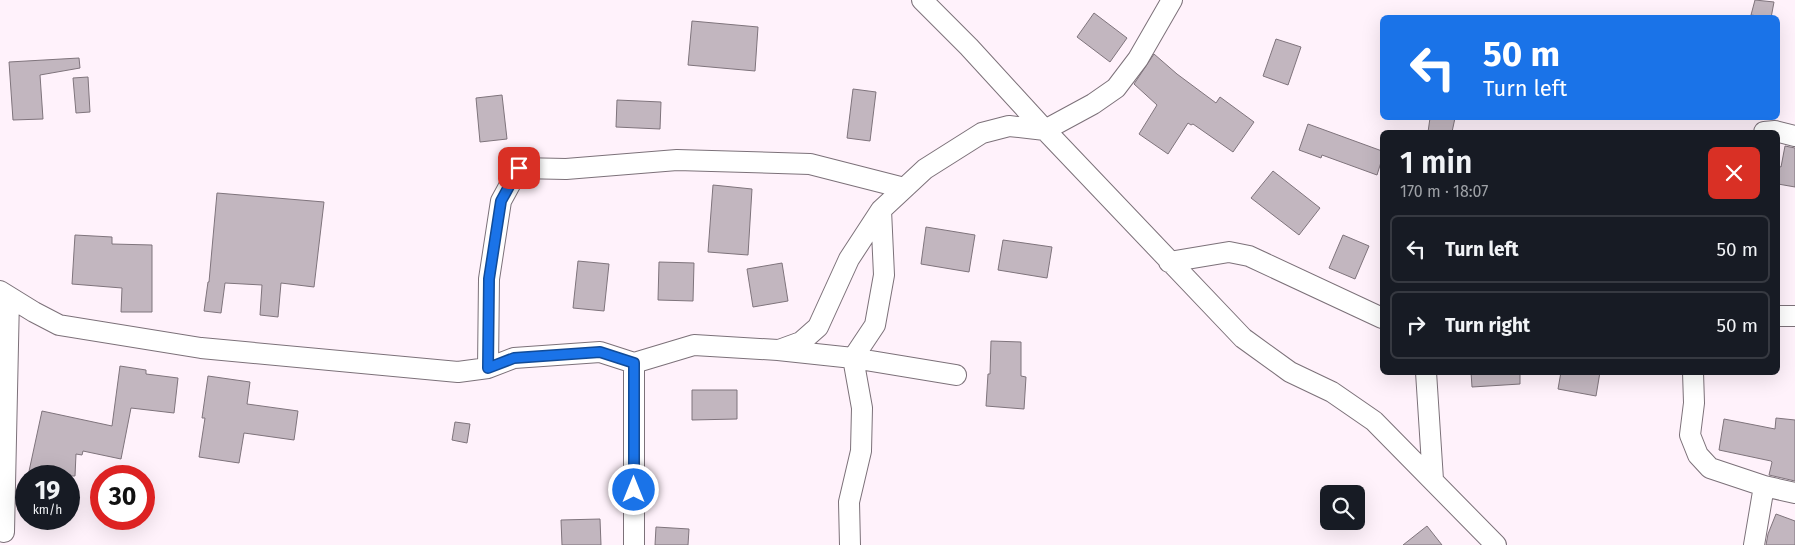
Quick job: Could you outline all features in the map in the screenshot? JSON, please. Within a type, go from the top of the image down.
[{"type":"street","points":[[778,350],[801,342],[818,327],[849,259],[880,210],[925,169],[982,133],[1009,126],[1045,130],[1093,104],[1116,88],[1138,59],[1172,0]]},
{"type":"street","points":[[932,4],[1045,130],[1243,338],[1290,372],[1332,392],[1374,421],[1496,545]]},
{"type":"street","points":[[1780,132],[1795,136]]},
{"type":"street","points":[[488,368],[489,279],[501,201],[519,168],[566,169],[677,160],[810,164],[904,188]]},
{"type":"street","points":[[850,545],[849,502],[861,451],[862,408],[853,358],[875,326],[884,275],[880,210]]},
{"type":"street","points":[[1169,262],[1229,252],[1249,256],[1380,317]]},
{"type":"street","points":[[4,532],[5,295],[59,325],[201,348],[458,372],[488,368],[514,358],[600,352],[634,363],[694,345],[778,350],[853,358],[956,375]]},
{"type":"street","points":[[1780,316],[1795,316]]},
{"type":"street","points":[[634,363],[634,545]]},
{"type":"street","points":[[1426,375],[1433,480]]},
{"type":"street","points":[[1693,375],[1694,403],[1690,434],[1698,455],[1710,468],[1764,486],[1795,493]]},
{"type":"street","points":[[1754,545],[1764,486]]},
{"type":"building","points":[[1755,0],[1774,2],[1772,15],[1751,15]]},
{"type":"building","points":[[1094,13],[1127,38],[1110,62],[1077,37]]},
{"type":"building","points":[[692,21],[758,27],[755,71],[688,65]]},
{"type":"building","points":[[1276,39],[1301,47],[1288,85],[1263,76]]},
{"type":"building","points":[[1154,54],[1216,103],[1220,97],[1254,122],[1233,152],[1193,124],[1188,123],[1168,154],[1139,134],[1157,105],[1134,84]]},
{"type":"building","points":[[79,58],[80,68],[40,75],[43,119],[13,120],[9,62]]},
{"type":"building","points":[[88,77],[90,112],[76,113],[73,78]]},
{"type":"building","points":[[853,89],[876,92],[870,141],[847,138]]},
{"type":"building","points":[[502,95],[507,139],[480,142],[476,98]]},
{"type":"building","points":[[617,100],[661,102],[660,129],[616,127]]},
{"type":"building","points":[[1430,120],[1455,120],[1452,130],[1428,130]]},
{"type":"building","points":[[1308,124],[1380,150],[1380,165],[1377,175],[1322,155],[1321,158],[1299,150]]},
{"type":"building","points":[[1785,146],[1795,148],[1795,187],[1780,184]]},
{"type":"building","points":[[1273,171],[1320,208],[1299,235],[1251,198]]},
{"type":"building","points":[[713,185],[752,189],[748,255],[708,252]]},
{"type":"building","points":[[217,193],[324,202],[314,287],[281,283],[278,317],[260,315],[262,285],[225,283],[221,313],[204,311],[209,282]]},
{"type":"building","points":[[926,227],[975,235],[969,272],[921,264]]},
{"type":"building","points":[[75,235],[112,237],[112,244],[152,245],[152,312],[121,312],[122,288],[72,284]]},
{"type":"building","points":[[1343,235],[1369,246],[1355,279],[1329,268]]},
{"type":"building","points":[[1003,240],[1052,247],[1047,278],[998,270]]},
{"type":"building","points":[[578,261],[609,264],[604,311],[573,308]]},
{"type":"building","points":[[659,262],[694,263],[693,301],[658,300]]},
{"type":"building","points":[[782,263],[788,301],[753,307],[747,269]]},
{"type":"building","points":[[991,341],[1021,342],[1021,376],[1026,377],[1024,409],[986,406],[988,374],[990,374]]},
{"type":"building","points":[[120,366],[146,370],[146,374],[178,378],[174,413],[131,408],[121,459],[83,451],[82,455],[76,454],[76,465],[30,465],[42,411],[112,426]]},
{"type":"building","points":[[1471,375],[1520,375],[1520,384],[1472,387]]},
{"type":"building","points":[[1560,375],[1600,375],[1596,396],[1558,389]]},
{"type":"building","points":[[208,376],[250,382],[247,404],[298,411],[294,440],[244,433],[239,463],[199,457],[205,418],[202,418]]},
{"type":"building","points":[[692,390],[737,390],[737,419],[692,420]]},
{"type":"building","points":[[1776,418],[1795,420],[1795,481],[1769,475],[1771,461],[1719,450],[1724,419],[1775,429]]},
{"type":"building","points":[[455,422],[470,424],[467,443],[452,440]]},
{"type":"building","points":[[1776,514],[1795,521],[1795,545],[1766,545]]},
{"type":"building","points":[[600,519],[601,545],[562,545],[561,520]]},
{"type":"building","points":[[1427,526],[1442,545],[1403,545]]},
{"type":"building","points":[[656,527],[689,529],[688,545],[655,545]]},
{"type":"route","points":[[519,168],[501,201],[489,279],[488,368],[514,358],[600,352],[634,363],[634,490]]}]
